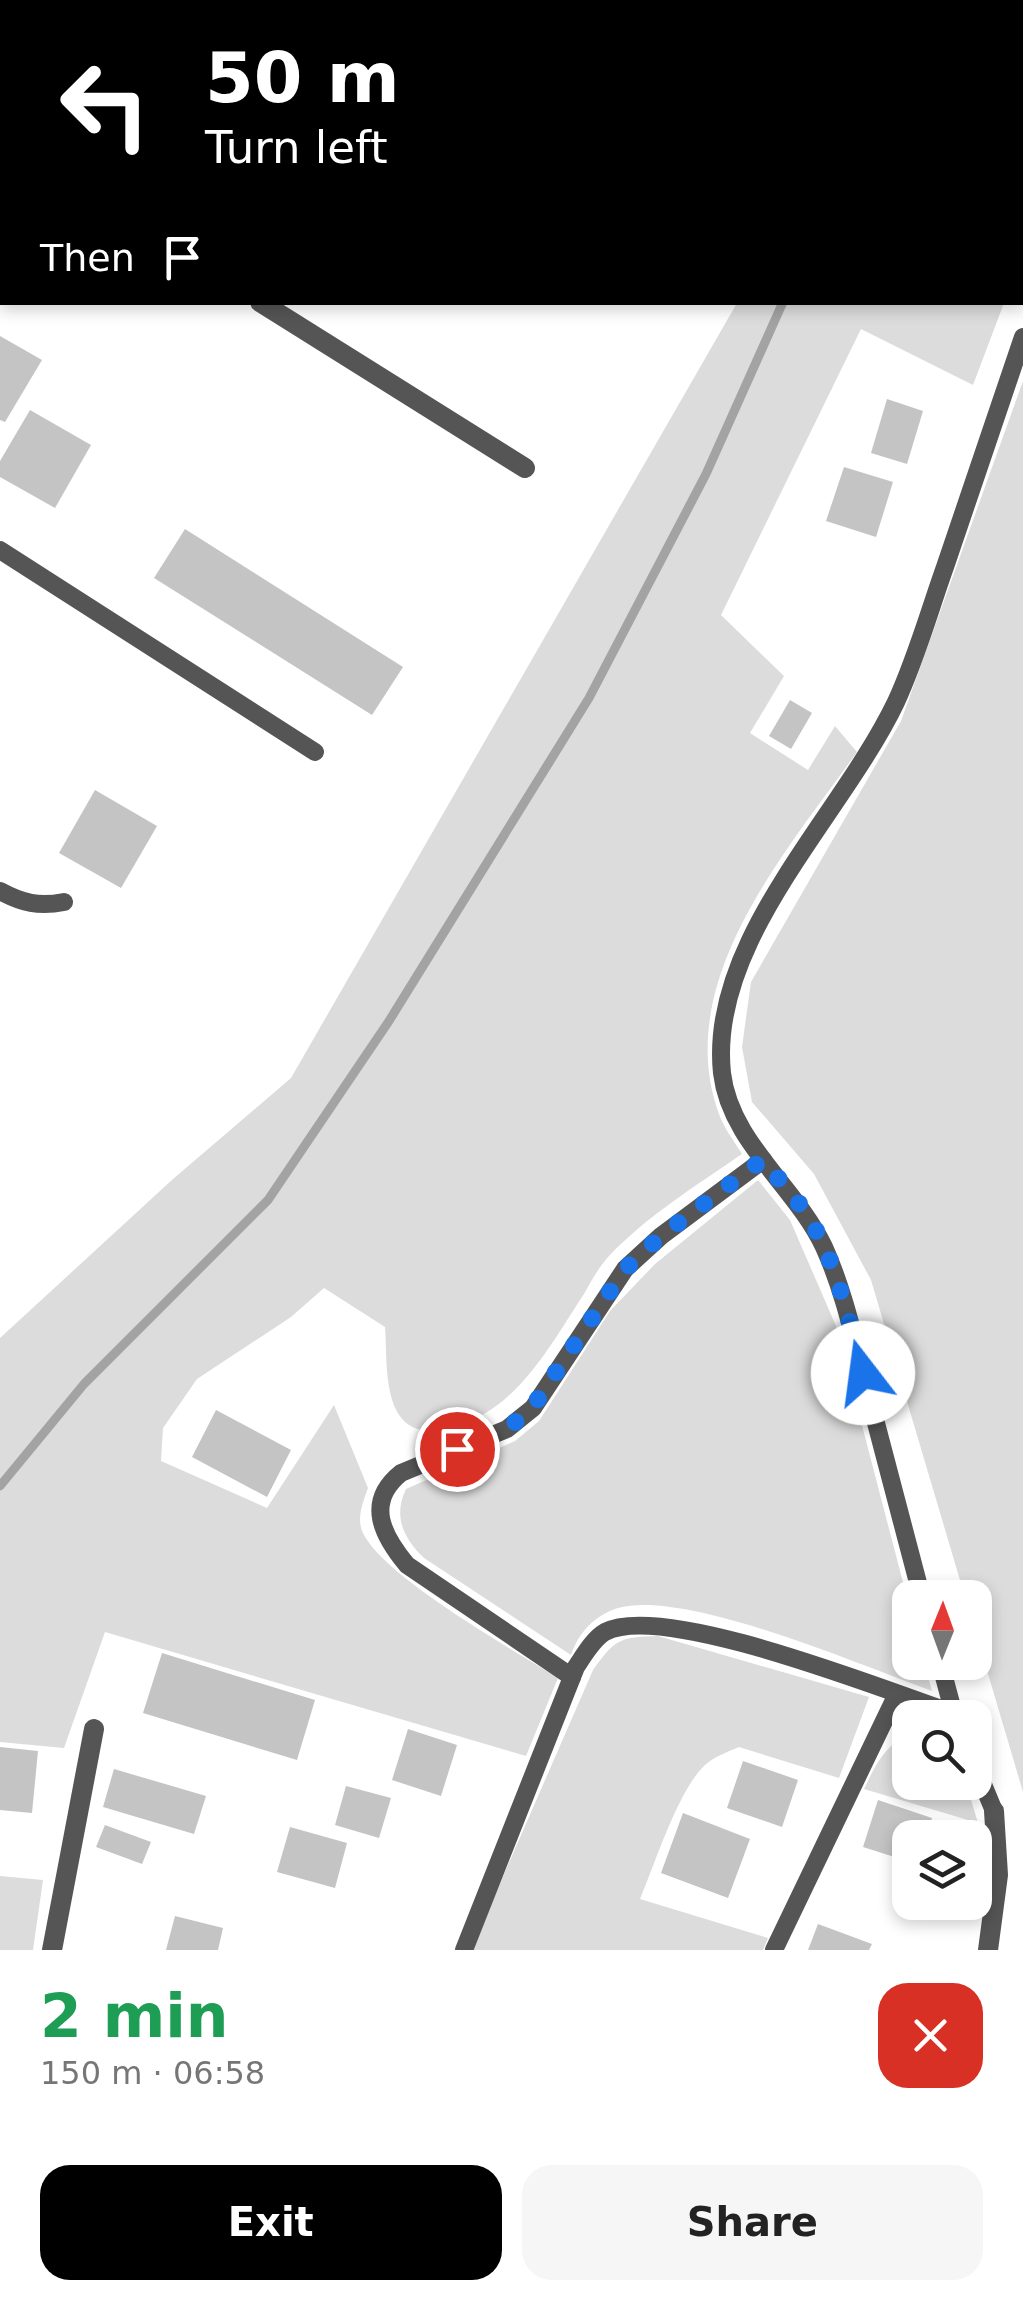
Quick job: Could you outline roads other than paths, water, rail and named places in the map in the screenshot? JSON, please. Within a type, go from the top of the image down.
[{"type":"street","points":[[265,305],[525,468]]},
{"type":"street","points":[[52,1950],[94,1729]]},
{"type":"street","points":[[988,1950],[998,1875],[994,1812]]},
{"type":"lane","points":[[917,1580],[843,1298],[804,1210],[762,1160],[730,1107],[722,1075],[721,1034],[731,985],[748,939],[872,748],[908,674],[1023,337]]},
{"type":"lane","points":[[0,550],[315,752]]},
{"type":"lane","points":[[0,891],[20,902],[45,906],[64,902]]},
{"type":"lane","points":[[572,1677],[407,1564],[387,1542],[381,1520],[382,1497],[388,1483],[401,1473],[507,1429],[532,1408],[625,1269],[661,1236],[762,1160]]},
{"type":"lane","points":[[464,1950],[572,1677],[591,1645],[605,1632],[654,1626],[748,1644],[913,1700]]},
{"type":"lane","points":[[774,1950],[896,1694]]},
{"type":"lane","points":[[989,1800],[994,1812]]},
{"type":"waterway","points":[[0,1486],[84,1384],[268,1200],[389,1021],[589,698],[706,474],[782,305]]}]
